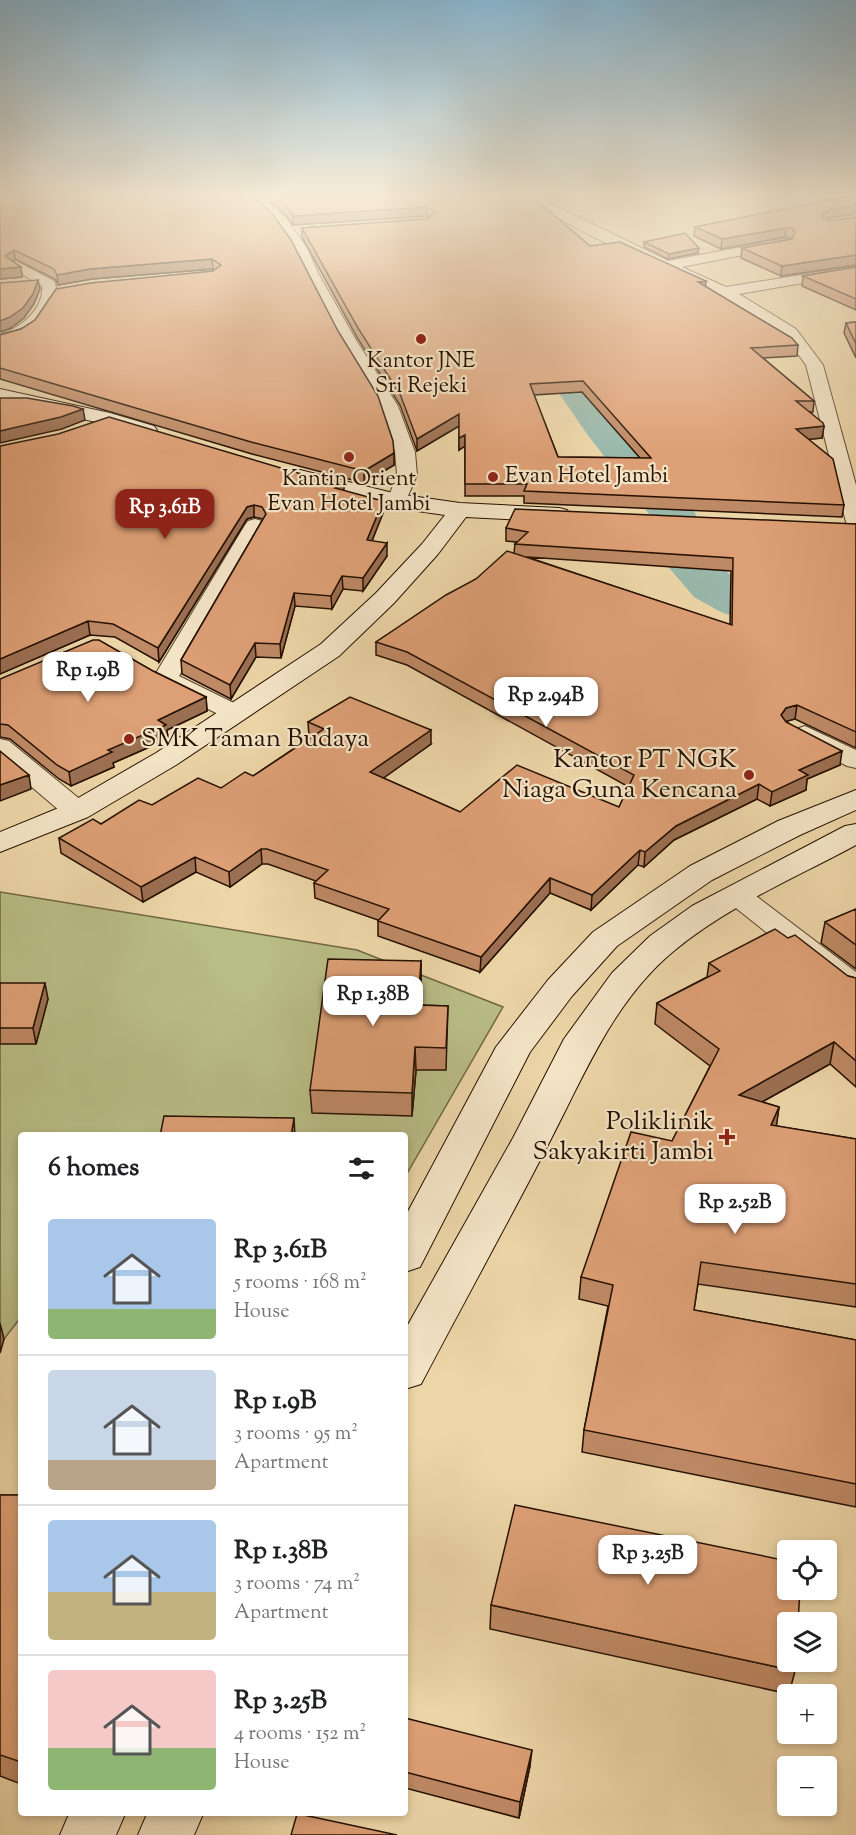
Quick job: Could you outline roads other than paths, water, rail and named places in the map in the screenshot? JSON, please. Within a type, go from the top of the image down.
[{"type":"main road","points":[[0,395],[110,419],[165,436]]},
{"type":"main road","points":[[278,470],[397,501],[460,510],[579,516]]},
{"type":"main road","points":[[0,843],[77,812],[166,759],[330,650],[385,598],[430,549],[460,510]]},
{"type":"main road","points":[[833,526],[856,524]]},
{"type":"main road","points":[[408,1251],[514,1047],[560,988],[605,939],[701,873],[789,828],[856,799]]},
{"type":"main road","points":[[408,1365],[532,1138],[582,1039],[624,981],[662,942],[704,913],[856,833]]},
{"type":"main road","points":[[88,1835],[96,1816]]},
{"type":"main road","points":[[166,1835],[174,1816]]},
{"type":"street","points":[[41,282],[52,289]]},
{"type":"street","points":[[320,282],[348,340],[388,406],[405,452],[406,475],[397,501]]},
{"type":"street","points":[[702,282],[790,332],[804,348],[813,365],[856,524]]},
{"type":"street","points":[[724,292],[786,282]]},
{"type":"street","points":[[22,284],[52,289]]},
{"type":"street","points":[[0,339],[13,336],[34,324],[52,289]]},
{"type":"street","points":[[82,432],[110,419]]},
{"type":"street","points":[[833,438],[856,440]]},
{"type":"street","points":[[236,713],[155,672],[255,525]]},
{"type":"street","points":[[794,729],[856,760]]},
{"type":"street","points":[[0,747],[77,812]]},
{"type":"street","points":[[737,895],[856,988]]},
{"type":"waterway","points":[[500,282],[602,425],[672,512],[690,563],[712,586],[737,600],[856,646]]},
{"type":"place","name":"Kantor JNE Sri Rejeki","points":[[421,339]]},
{"type":"place","name":"Kantin Orient Evan Hotel Jambi","points":[[349,457]]},
{"type":"place","name":"Evan Hotel Jambi","points":[[493,477]]},
{"type":"place","name":"SMK Taman Budaya","points":[[129,739]]},
{"type":"place","name":"Kantor PT NGK Niaga Guna Kencana","points":[[749,775]]},
{"type":"place","name":"Poliklinik Sakyakirti Jambi","points":[[727,1137]]}]
